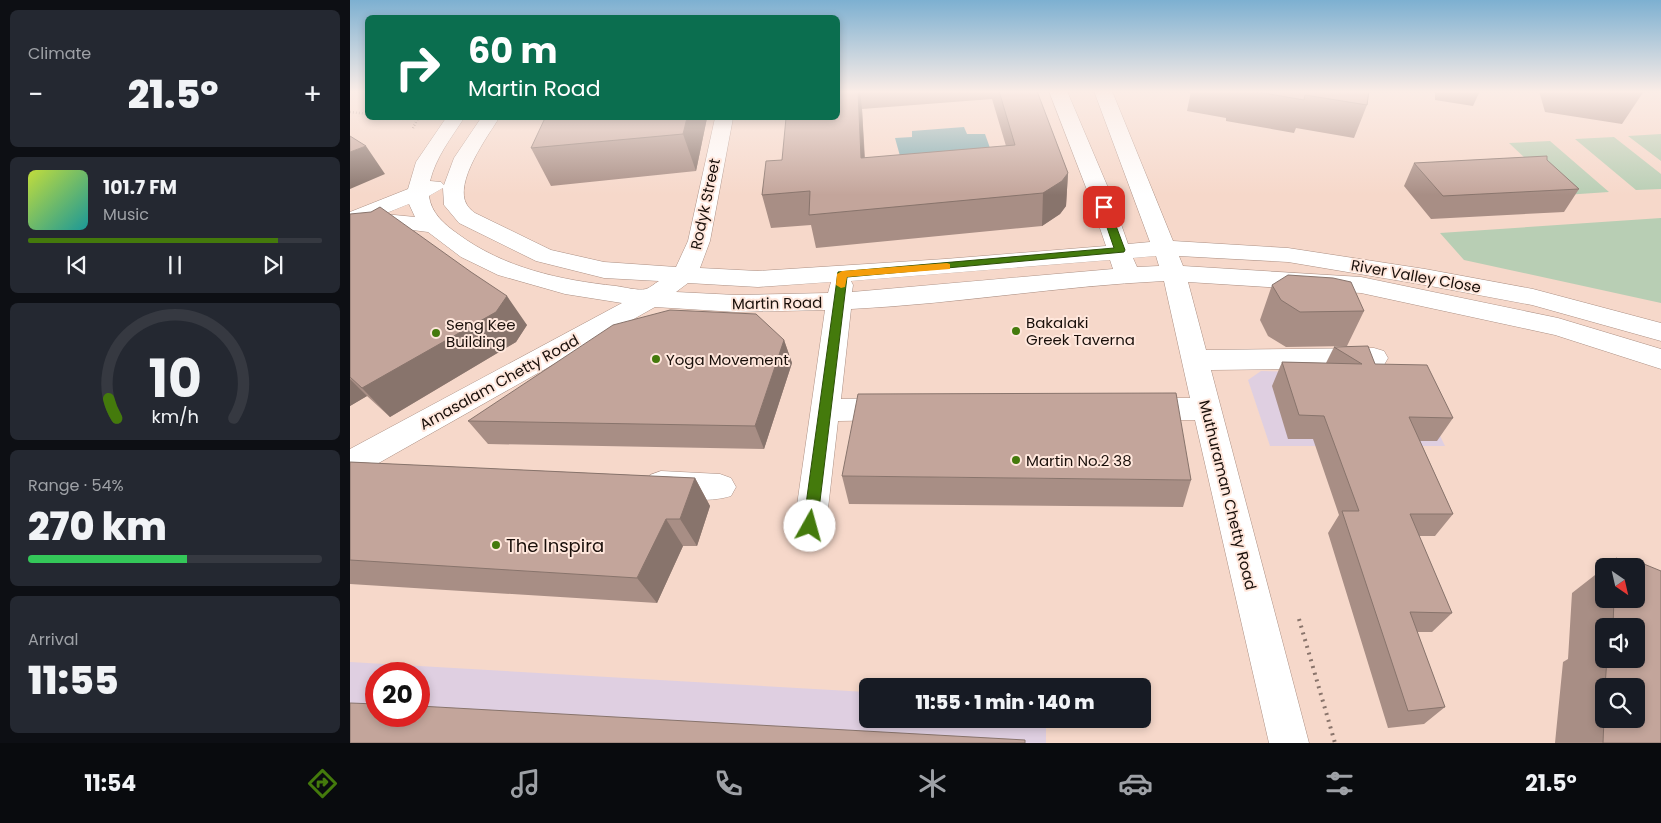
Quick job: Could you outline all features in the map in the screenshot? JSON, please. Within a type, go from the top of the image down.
[{"type":"street","points":[[418,193],[420,175],[450,126]]},
{"type":"street","points":[[350,220],[456,177],[464,158],[485,126]]},
{"type":"street","name":"Rodyk Street","points":[[648,300],[684,275],[694,260],[722,126]]},
{"type":"street","points":[[1072,126],[1128,275]]},
{"type":"street","name":"Muthuraman Chetty Road","points":[[1117,126],[1170,260],[1289,743]]},
{"type":"street","points":[[350,214],[399,181],[430,156]]},
{"type":"street","name":"Martin Road","points":[[456,177],[453,191],[456,205],[467,218],[544,256],[604,270],[758,278],[842,274],[1120,250],[1170,260]]},
{"type":"street","name":"Martin Road","points":[[418,193],[421,210],[433,226],[466,251],[512,273],[579,289],[648,300],[750,305],[840,302],[1128,275],[1170,260]]},
{"type":"street","points":[[350,226],[389,220],[433,226]]},
{"type":"street","name":"River Valley Close","points":[[1170,260],[1288,255],[1534,297],[1661,332]]},
{"type":"street","name":"River Valley Close","points":[[1170,260],[1361,285],[1456,304],[1558,328],[1661,359]]},
{"type":"street","points":[[810,526],[840,302],[842,274]]},
{"type":"street","name":"Arnasalam Chetty Road","points":[[350,464],[648,300]]},
{"type":"street","points":[[1195,360],[1374,358]]},
{"type":"street","points":[[825,410],[914,409]]},
{"type":"street","points":[[1113,409],[1207,410]]},
{"type":"street","points":[[350,464],[363,468],[392,469]]},
{"type":"street","points":[[631,482],[720,487]]},
{"type":"path","points":[[411,135],[415,126]]},
{"type":"shaded area","points":[[1261,371],[1396,374],[1415,384],[1445,446],[1270,446],[1248,380]]},
{"type":"shaded area","points":[[350,662],[365,663],[365,727],[430,727],[430,667],[859,692],[859,728],[1046,728],[1046,743],[350,743]]},
{"type":"green space","points":[[1661,134],[1661,161],[1628,136]]},
{"type":"green space","points":[[1614,137],[1661,174],[1661,189],[1636,190],[1575,139]]},
{"type":"green space","points":[[1550,141],[1609,192],[1564,195],[1509,143]]},
{"type":"green space","points":[[1661,218],[1661,303],[1464,260],[1440,233]]},
{"type":"water","points":[[964,127],[967,134],[985,134],[990,148],[900,156],[895,138],[912,137],[912,131]]},
{"type":"building","points":[[541,126],[685,126],[683,134],[531,148]]},
{"type":"building","points":[[785,126],[860,126],[861,158],[1015,145],[1009,126],[1050,126],[1068,173],[1062,181],[1043,193],[809,215],[810,191],[762,195],[766,161],[782,160]]},
{"type":"building","points":[[350,136],[366,146],[350,152]]},
{"type":"building","points":[[1547,156],[1547,160],[1579,189],[1443,196],[1414,163]]},
{"type":"building","name":"Seng Kee Building","points":[[380,207],[507,296],[496,312],[362,388],[350,377],[350,214],[371,212]]},
{"type":"building","points":[[1288,275],[1333,278],[1351,282],[1364,311],[1300,312],[1281,300],[1272,285]]},
{"type":"building","points":[[670,310],[756,314],[784,340],[755,426],[468,421],[613,325]]},
{"type":"building","points":[[1368,346],[1375,364],[1427,365],[1453,418],[1409,417],[1453,514],[1410,514],[1452,613],[1410,612],[1445,707],[1408,711],[1342,511],[1359,511],[1324,416],[1299,415],[1282,362],[1362,364],[1334,347]]},
{"type":"building","name":"Martin No.2 38","points":[[1176,393],[1191,480],[842,476],[858,394]]},
{"type":"building","name":"The Inspira","points":[[350,462],[695,478],[680,519],[666,519],[637,578],[350,560]]},
{"type":"building","points":[[1645,564],[1661,571],[1661,743],[1603,743],[1604,728],[1645,728],[1645,678],[1606,678],[1606,668],[1645,668],[1645,618],[1613,618],[1614,608],[1645,608]]},
{"type":"building","points":[[350,703],[365,704],[365,727],[430,727],[430,707],[1025,740],[1025,743],[350,743]]},
{"type":"slow traffic","points":[[841,285],[842,274],[947,266]]},
{"type":"place","name":"Bakalaki Greek Taverna","points":[[1016,331]]},
{"type":"place","name":"Seng Kee Building","points":[[436,333]]},
{"type":"place","name":"Yoga Movement","points":[[656,359]]},
{"type":"place","name":"Martin No.2 38","points":[[1016,460]]},
{"type":"place","name":"The Inspira","points":[[496,545]]},
{"type":"route","points":[[810,526],[840,302],[842,274],[944,267],[1120,250],[1104,207]]}]
